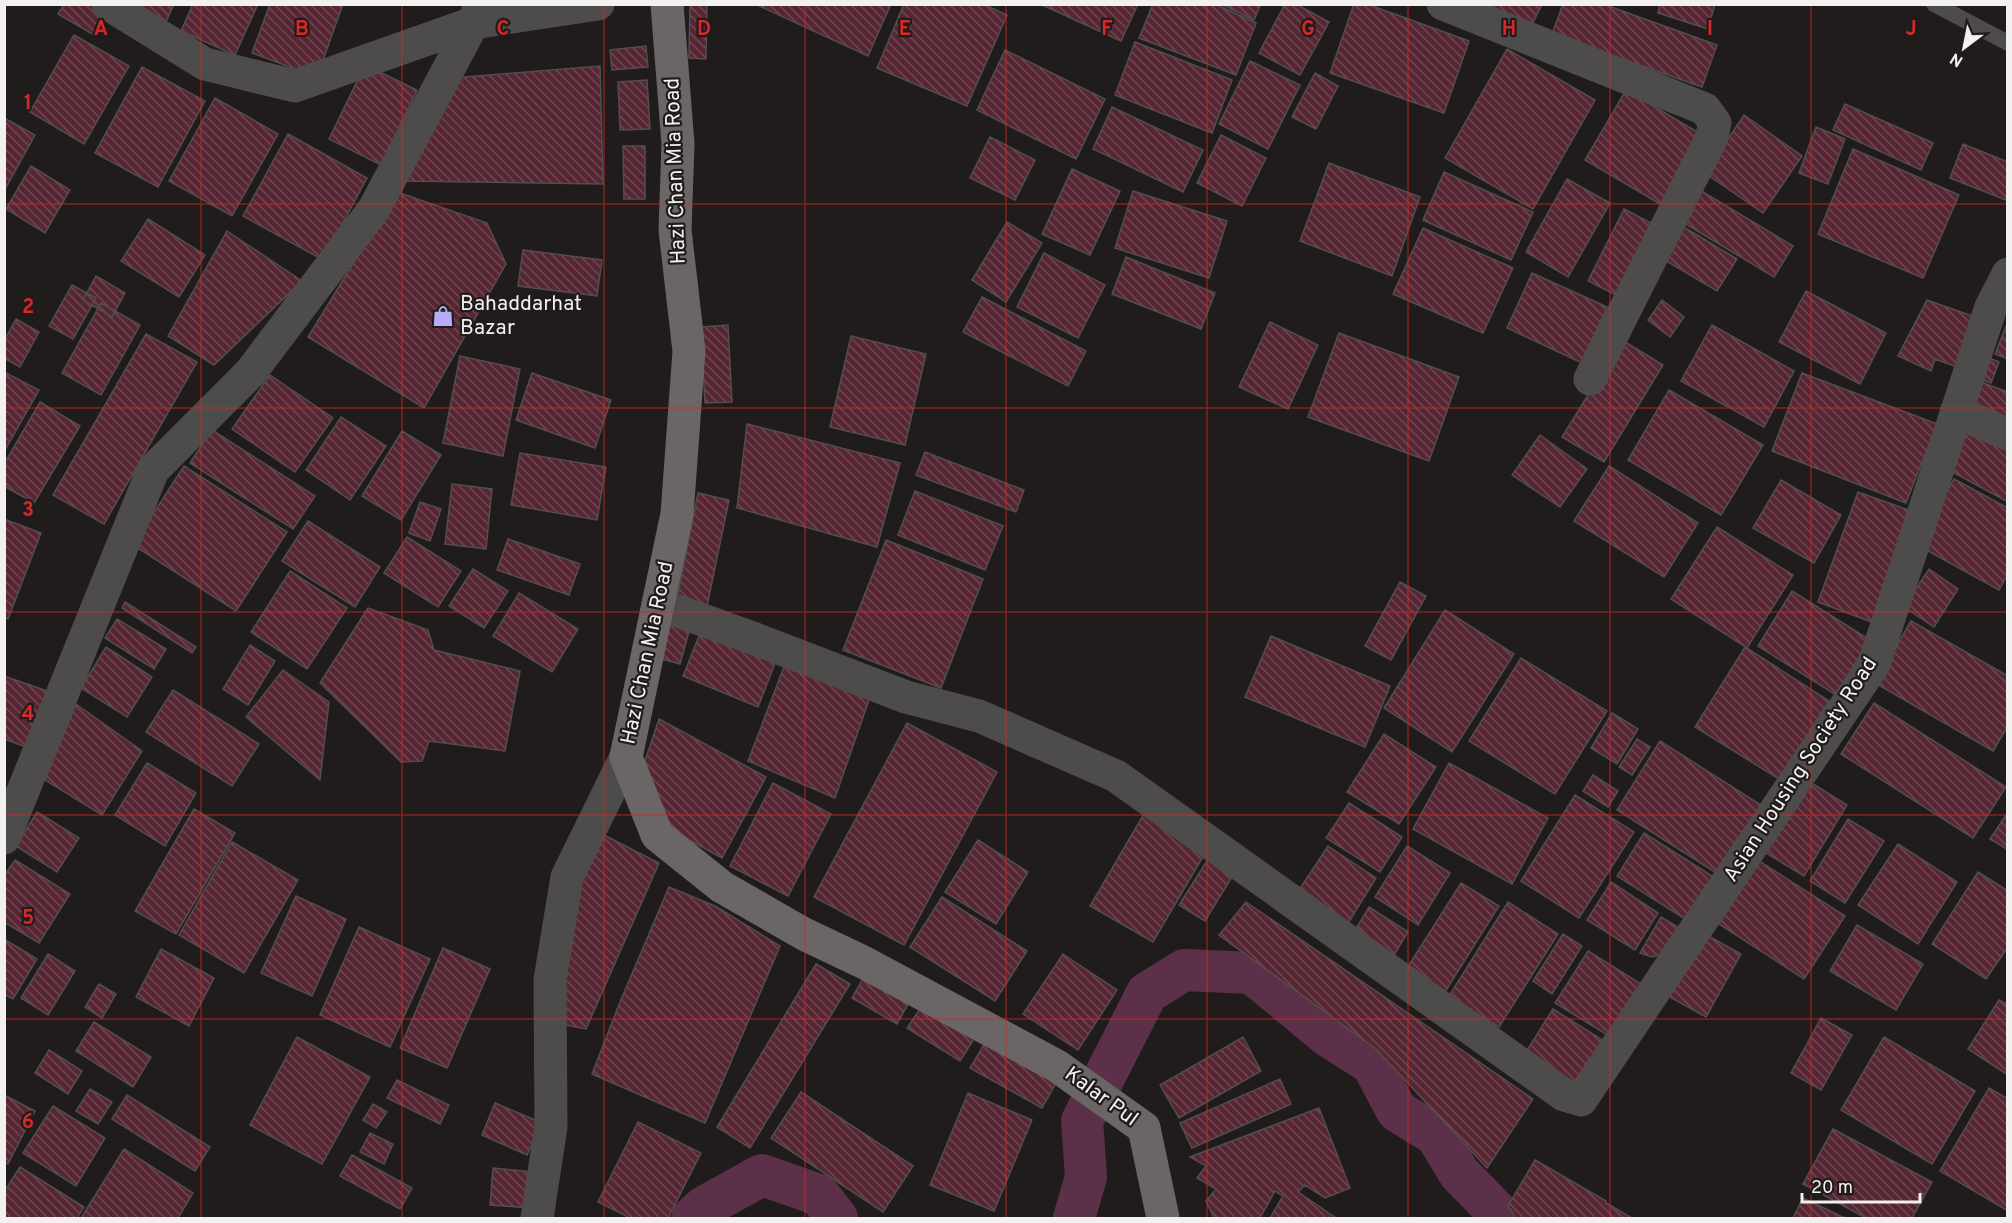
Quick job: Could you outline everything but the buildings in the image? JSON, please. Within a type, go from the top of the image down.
[{"type":"street","points":[[108,4],[205,64],[295,86],[477,14],[598,4]]},
{"type":"street","name":"Hazi Chan Mia Road","points":[[667,4],[678,144],[675,230],[689,351],[677,513],[626,757],[657,835],[722,887],[804,934],[865,963],[1057,1066]]},
{"type":"street","points":[[1443,4],[1705,109],[1715,123],[1711,139],[1590,379]]},
{"type":"street","points":[[4,838],[153,470],[250,373],[374,209],[477,14]]},
{"type":"street","name":"Asian Housing Society Road","points":[[658,604],[906,697],[980,716],[1116,776],[1564,1095],[1581,1100],[1875,664],[1991,308],[2007,274]]},
{"type":"street","points":[[1956,412],[2007,434]]},
{"type":"street","points":[[537,1218],[551,1127],[550,980],[567,877],[626,757]]},
{"type":"street","name":"Kalar Pul","points":[[1057,1066],[1144,1128],[1163,1218]]},
{"type":"lane","points":[[1934,4],[2007,43]]},
{"type":"waterway","points":[[1074,1218],[1086,1177],[1082,1121],[1147,993],[1184,970],[1252,973],[1328,1036],[1372,1064],[1397,1111],[1436,1135],[1459,1173],[1501,1218]]},
{"type":"waterway","points":[[692,1218],[704,1207],[762,1175],[819,1195],[837,1218]]},
{"type":"place","name":"Bahaddarhat Bazar","points":[[443,316]]}]
